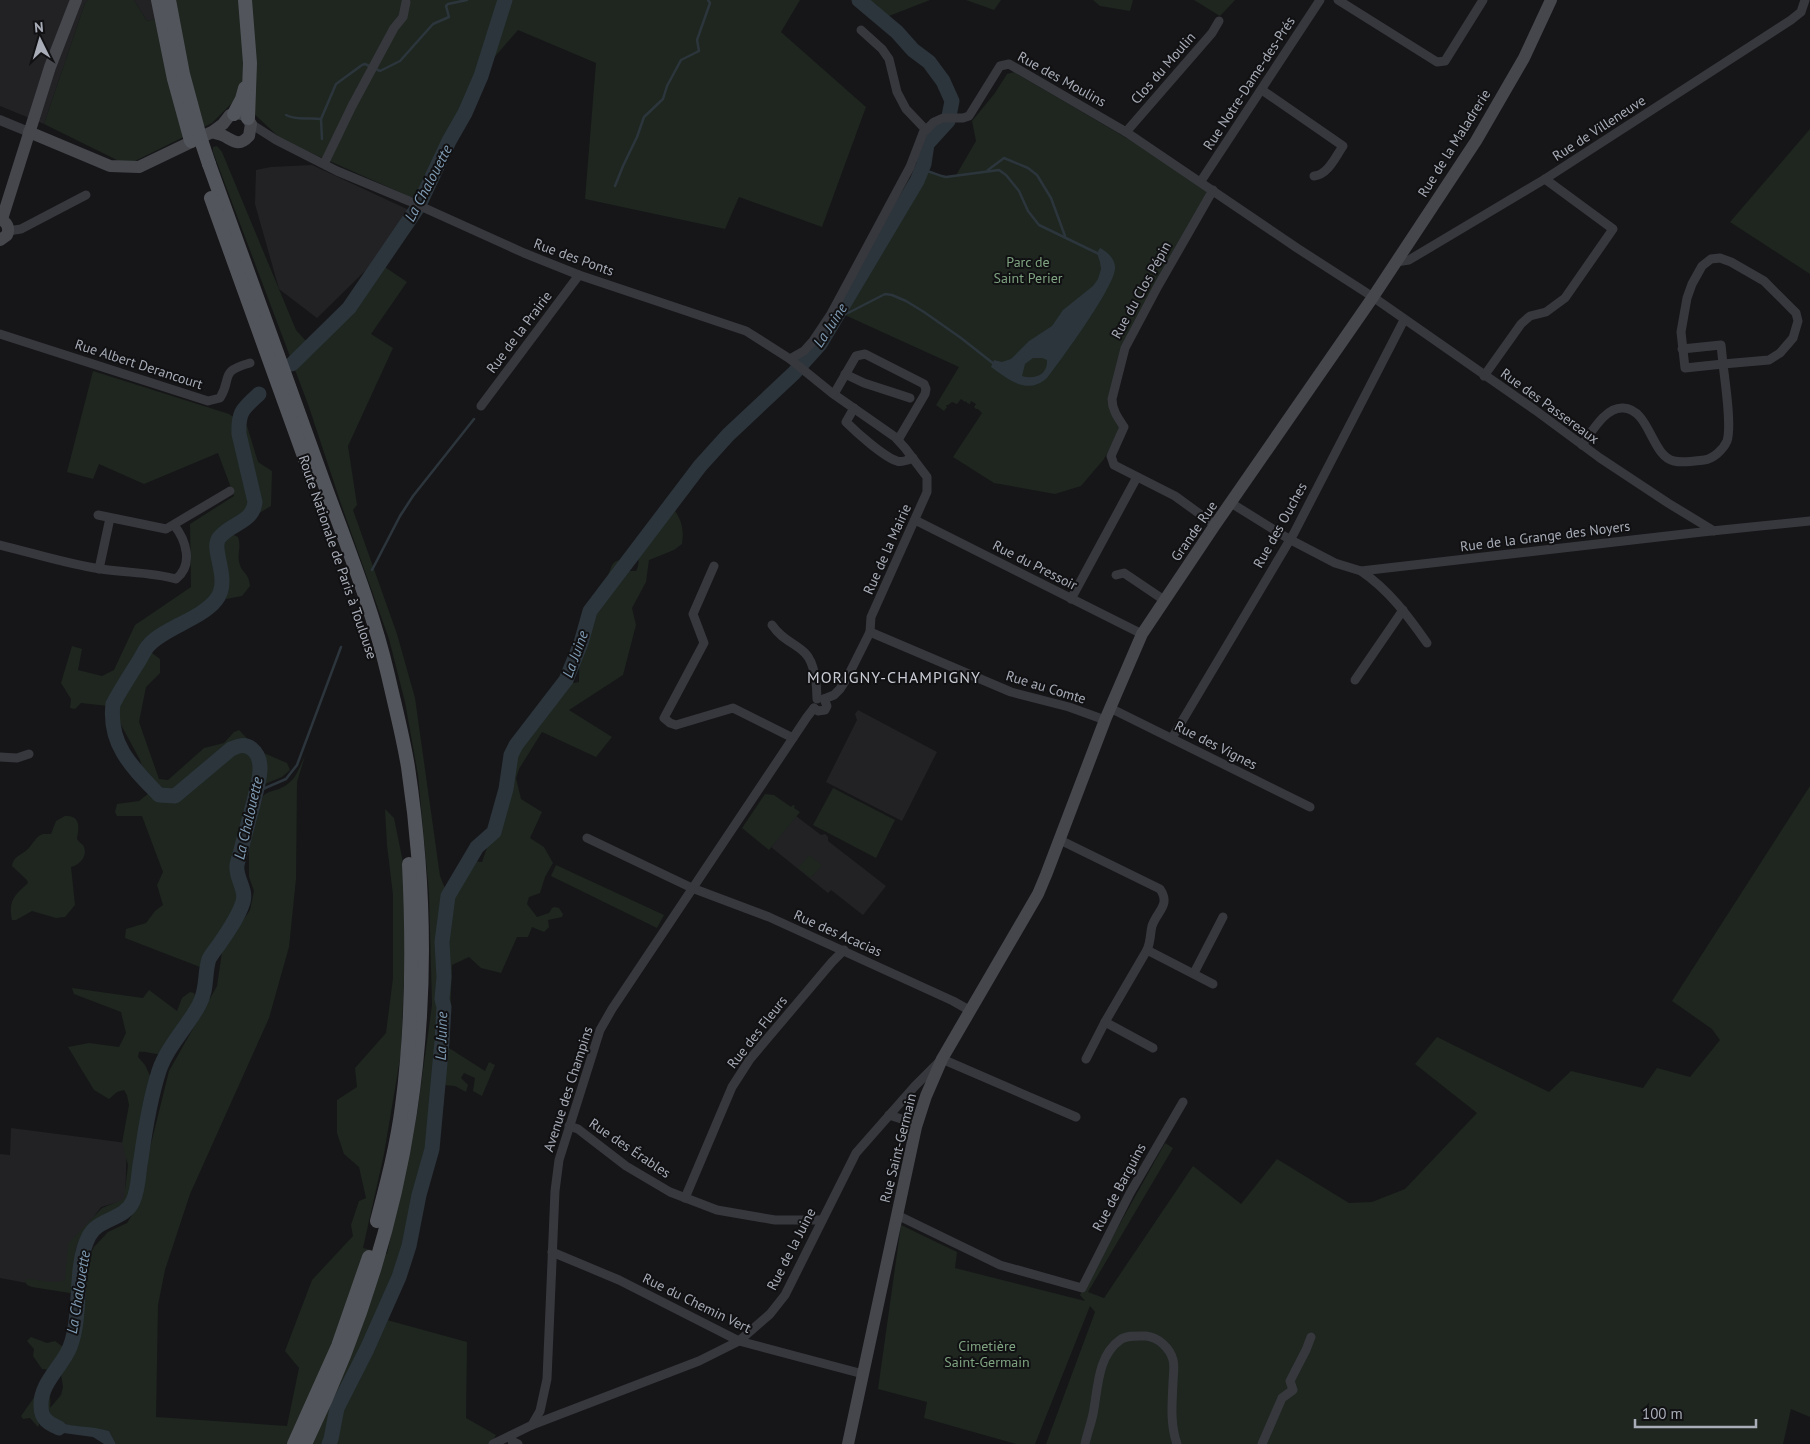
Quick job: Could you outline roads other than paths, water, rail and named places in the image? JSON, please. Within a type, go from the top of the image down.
[{"type":"main road","points":[[3,237],[7,223],[1,219],[50,67],[76,0]]},
{"type":"main road","name":"Route Nationale de Paris à Toulouse","points":[[161,0],[174,78],[356,600],[379,676],[398,768],[409,860],[413,934],[411,1022],[402,1107],[392,1162],[370,1254],[354,1301],[338,1346],[294,1444]]},
{"type":"main road","points":[[245,0],[250,63],[251,132],[247,139],[242,142],[233,142],[224,130],[227,117],[234,114],[241,114],[250,121]]},
{"type":"main road","name":"Rue de la Maladrerie","points":[[1373,297],[1476,141],[1524,58],[1551,0]]},
{"type":"main road","points":[[234,114],[242,99],[249,75]]},
{"type":"main road","points":[[29,132],[110,166],[139,167],[212,132],[224,130]]},
{"type":"main road","name":"Route Nationale de Paris à Toulouse","points":[[204,165],[368,606],[387,672],[407,764],[419,859],[422,993],[411,1108],[402,1162],[379,1255],[364,1304],[338,1370],[305,1444]]},
{"type":"main road","name":"Grande Rue","points":[[1074,800],[1107,714],[1142,634],[1373,297]]},
{"type":"main road","name":"Rue Saint-Germain","points":[[848,1444],[917,1124],[926,1096],[942,1059],[969,1010],[1038,894],[1074,800]]},
{"type":"street","name":"Rue Notre-Dame-des-Prés","points":[[1201,182],[1320,0]]},
{"type":"street","points":[[1338,0],[1437,62],[1445,61],[1483,0]]},
{"type":"street","name":"Rue de Villeneuve","points":[[1396,262],[1409,260],[1545,179],[1791,20],[1801,12],[1805,0]]},
{"type":"street","points":[[324,164],[352,106],[394,28],[402,17],[406,1]]},
{"type":"street","name":"Clos du Moulin","points":[[1126,132],[1212,34],[1219,21]]},
{"type":"street","points":[[861,30],[882,49],[889,59],[897,92],[906,110],[926,130]]},
{"type":"street","name":"Rue des Moulins","points":[[792,361],[813,341],[831,314],[910,167],[918,142],[926,130],[934,122],[948,118],[969,116],[1000,66],[1009,64],[1126,132],[1373,297]]},
{"type":"street","points":[[1262,90],[1343,146],[1326,170],[1319,176],[1314,176]]},
{"type":"street","points":[[0,120],[29,132]]},
{"type":"street","name":"Rue des Ponts","points":[[250,121],[276,140],[324,164],[524,253],[579,275],[746,331],[792,361],[898,440],[927,477]]},
{"type":"street","name":"Rue des Ponts","points":[[247,139],[258,137],[276,140]]},
{"type":"street","points":[[1484,376],[1521,324],[1530,316],[1546,312],[1565,298],[1613,230],[1545,179]]},
{"type":"street","name":"Rue du Clos Pépin","points":[[1213,190],[1125,348],[1112,399],[1112,406],[1124,427],[1111,456],[1114,465],[1175,496],[1215,525]]},
{"type":"street","points":[[3,237],[86,195]]},
{"type":"street","points":[[1720,258],[1731,262],[1764,281],[1796,313],[1798,321],[1793,338],[1780,353],[1769,360],[1723,364],[1684,368],[1681,332],[1687,298],[1698,271],[1711,259],[1720,258]]},
{"type":"street","name":"Rue de la Prairie","points":[[481,406],[579,275]]},
{"type":"street","name":"Rue des Passereaux","points":[[1373,297],[1582,445],[1668,503],[1714,530]]},
{"type":"street","name":"Rue des Ouches","points":[[1172,738],[1289,539],[1404,320]]},
{"type":"street","name":"Rue Albert Derancourt","points":[[0,334],[208,401],[220,398],[224,392],[226,376],[236,367],[250,363]]},
{"type":"street","points":[[1582,445],[1610,411],[1616,408],[1627,408],[1640,417],[1664,456],[1672,461],[1708,459],[1718,453],[1727,441],[1728,426],[1721,345],[1682,348]]},
{"type":"street","points":[[834,394],[856,356],[865,354],[924,384],[925,394],[898,440]]},
{"type":"street","points":[[845,374],[864,383],[910,398]]},
{"type":"street","points":[[854,408],[846,422],[856,432],[897,461],[913,458]]},
{"type":"street","name":"Rue de la Mairie","points":[[870,632],[871,617],[927,492],[927,477]]},
{"type":"street","points":[[1072,599],[1137,477]]},
{"type":"street","points":[[98,515],[166,529],[230,491]]},
{"type":"street","name":"Rue de la Grange des Noyers","points":[[1231,503],[1289,539],[1335,563],[1361,571],[1714,530],[1810,521]]},
{"type":"street","points":[[99,568],[110,518]]},
{"type":"street","name":"Rue du Pressoir","points":[[915,520],[1142,634]]},
{"type":"street","points":[[0,545],[99,568],[138,573],[157,573],[176,579],[183,574],[187,562],[183,536],[174,525]]},
{"type":"street","points":[[714,566],[693,614],[704,643],[664,718],[676,725],[733,708],[793,738]]},
{"type":"street","points":[[1361,571],[1375,581],[1403,610],[1427,643]]},
{"type":"street","points":[[1116,575],[1124,573],[1164,600]]},
{"type":"street","points":[[1355,680],[1403,610]]},
{"type":"street","points":[[772,625],[778,635],[806,654],[816,679],[821,699],[834,695],[840,689],[870,632]]},
{"type":"street","name":"Rue au Comte","points":[[870,632],[1011,692],[1069,708],[1107,714]]},
{"type":"street","name":"Avenue des Champins","points":[[532,1424],[540,1411],[547,1379],[555,1191],[559,1160],[600,1030],[692,888],[814,708],[820,712],[825,710],[827,706],[821,699]]},
{"type":"street","name":"Rue des Vignes","points":[[1107,714],[1172,738],[1310,807]]},
{"type":"street","points":[[0,757],[17,758],[29,754]]},
{"type":"street","name":"Rue des Acacias","points":[[587,838],[692,888],[769,917],[844,950],[969,1010]]},
{"type":"street","points":[[1060,840],[1160,889],[1164,896],[1164,902],[1152,927],[1151,942],[1086,1058]]},
{"type":"street","points":[[1194,973],[1223,917]]},
{"type":"street","name":"Rue des Fleurs","points":[[685,1198],[732,1087],[750,1059],[844,950]]},
{"type":"street","points":[[1147,950],[1213,984]]},
{"type":"street","points":[[1105,1022],[1153,1048]]},
{"type":"street","points":[[942,1059],[1076,1117]]},
{"type":"street","name":"Rue de la Juine","points":[[532,1424],[699,1361],[739,1342],[770,1314],[785,1295],[856,1153],[942,1059]]},
{"type":"street","name":"Rue de Barguins","points":[[897,1215],[1000,1265],[1082,1288],[1130,1193],[1183,1102]]},
{"type":"street","points":[[889,1115],[917,1124]]},
{"type":"street","name":"Rue des Érables","points":[[570,1126],[578,1129],[626,1166],[670,1192],[717,1210],[775,1220],[822,1220]]},
{"type":"street","name":"Rue du Chemin Vert","points":[[552,1252],[619,1280],[739,1342],[863,1374]]},
{"type":"street","points":[[1085,1444],[1104,1361],[1120,1339],[1130,1336],[1148,1336],[1158,1340],[1166,1347],[1173,1360],[1172,1415],[1174,1434],[1178,1444]]},
{"type":"street","points":[[1262,1444],[1282,1398],[1294,1390],[1290,1381],[1306,1350],[1310,1337]]},
{"type":"street","points":[[493,1444],[532,1424]]},
{"type":"street","points":[[510,1436],[512,1441],[518,1444]]},
{"type":"waterway","points":[[322,139],[321,119],[336,84],[362,65],[365,64],[380,71],[400,61],[433,24],[449,17],[446,6],[448,4],[467,0]]},
{"type":"waterway","name":"La Chalouette","points":[[292,364],[349,308],[418,207],[449,141],[465,113],[481,76],[505,0]]},
{"type":"waterway","points":[[615,186],[644,117],[663,99],[667,86],[681,60],[699,51],[697,40],[710,3],[708,0]]},
{"type":"waterway","name":"La Juine","points":[[329,1444],[337,1408],[367,1349],[399,1277],[409,1246],[419,1195],[432,1149],[442,1041],[444,1007],[442,999],[444,977],[442,942],[448,896],[477,847],[494,832],[506,789],[511,755],[516,745],[566,680],[581,643],[590,611],[700,466],[728,435],[794,373],[820,344],[917,181],[924,164],[927,144],[948,121],[952,101],[943,81],[929,62],[913,50],[897,32],[859,0]]},
{"type":"waterway","points":[[286,115],[290,117],[321,119]]},
{"type":"waterway","points":[[988,170],[1004,158],[1028,168],[1037,175],[1051,198],[1065,236]]},
{"type":"waterway","points":[[922,170],[946,177],[999,170],[1006,175],[1019,191],[1028,211],[1039,225],[1099,254]]},
{"type":"waterway","points":[[838,316],[885,294],[892,295],[924,312],[994,364]]},
{"type":"waterway","name":"La Chalouette","points":[[59,1428],[48,1422],[42,1414],[42,1398],[48,1382],[70,1347],[74,1334],[79,1276],[84,1248],[93,1230],[124,1212],[135,1196],[148,1115],[159,1071],[172,1045],[202,999],[209,959],[232,925],[243,902],[244,897],[237,865],[260,774],[257,754],[249,747],[239,746],[231,749],[175,796],[159,795],[124,755],[114,732],[112,719],[113,704],[149,645],[164,633],[201,613],[216,600],[220,592],[222,575],[217,543],[224,533],[246,519],[253,509],[255,502],[239,434],[239,420],[249,403],[259,394]]},
{"type":"waterway","points":[[372,570],[400,516],[413,496],[474,419]]},
{"type":"waterway","points":[[256,792],[286,779],[297,765],[341,647]]},
{"type":"district","name":"MORIGNY-CHAMPIGNY","points":[[894,677]]},
{"type":"park label","name":"Parc de Saint Perier","points":[[1028,270]]},
{"type":"park label","name":"Cimetière Saint-Germain","points":[[987,1354]]}]
